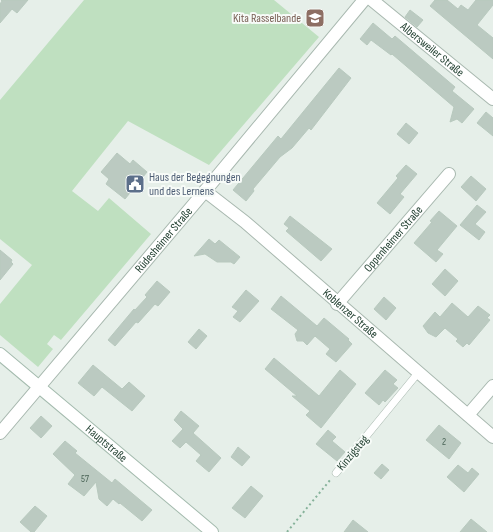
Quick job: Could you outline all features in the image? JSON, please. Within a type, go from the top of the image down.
[{"type":"street","name":"Rüdesheimer Straße","points":[[0,433],[364,0]]},
{"type":"street","name":"Albersweiler Straße","points":[[372,0],[493,99]]},
{"type":"street","name":"Oppenheimer Straße","points":[[337,304],[449,174]]},
{"type":"street","name":"Koblenzer Straße","points":[[205,191],[245,222],[337,304],[493,437]]},
{"type":"street","name":"Hauptstraße","points":[[0,354],[212,532]]},
{"type":"street","points":[[468,415],[493,386]]},
{"type":"lane","name":"Kinzigsteg","points":[[336,473],[418,373]]},
{"type":"path","name":"Kinzigsteg","points":[[287,532],[336,473]]},
{"type":"green space","points":[[84,0],[274,0],[319,37],[209,165],[128,121],[72,191],[98,211],[109,198],[151,234],[61,340],[54,335],[47,344],[53,349],[38,367],[0,335],[0,304],[32,265],[0,239],[0,100]]},
{"type":"building","points":[[1,0],[28,0],[17,13],[12,9],[0,23]]},
{"type":"building","points":[[435,0],[447,0],[458,9],[461,5],[468,10],[476,0],[493,0],[493,5],[477,25],[493,38],[493,59],[430,6]]},
{"type":"building","points":[[410,10],[423,20],[417,27],[405,17]]},
{"type":"building","points":[[373,23],[392,39],[395,36],[455,87],[452,91],[474,109],[462,123],[457,119],[450,122],[454,107],[392,54],[391,55],[371,40],[367,45],[360,39]]},
{"type":"building","points":[[339,68],[351,78],[311,130],[309,128],[292,148],[280,157],[253,189],[254,191],[246,201],[233,190],[278,136],[281,139]]},
{"type":"building","points":[[486,112],[493,118],[493,136],[477,123]]},
{"type":"building","points":[[406,123],[418,133],[409,144],[397,134]]},
{"type":"building","points":[[117,153],[130,164],[133,160],[147,172],[125,199],[106,184],[109,179],[101,172]]},
{"type":"building","points":[[406,165],[417,174],[400,194],[404,197],[390,214],[377,203],[398,178],[396,176]]},
{"type":"building","points":[[471,176],[486,189],[476,201],[461,187]]},
{"type":"building","points":[[477,205],[486,212],[475,224],[485,232],[479,240],[460,225]]},
{"type":"building","points":[[439,211],[457,226],[437,250],[443,254],[436,262],[414,243],[432,222],[430,221]]},
{"type":"building","points":[[290,216],[332,249],[321,261],[286,231],[289,228],[284,224]]},
{"type":"building","points":[[209,239],[215,244],[219,240],[240,257],[234,264],[231,262],[217,262],[205,254],[194,256]]},
{"type":"building","points":[[0,250],[12,260],[11,262],[13,264],[0,280]]},
{"type":"building","points":[[445,269],[458,281],[445,296],[432,284]]},
{"type":"building","points":[[157,281],[170,292],[158,306],[155,304],[138,323],[136,322],[115,346],[108,340],[134,309],[135,310],[147,297],[145,295]]},
{"type":"building","points":[[246,290],[259,301],[240,322],[233,317],[238,311],[232,307]]},
{"type":"building","points":[[281,296],[317,326],[324,318],[349,339],[348,340],[352,344],[336,362],[326,354],[330,349],[315,336],[307,345],[303,341],[297,341],[295,334],[298,330],[271,309]]},
{"type":"building","points":[[384,297],[396,308],[386,320],[374,309]]},
{"type":"building","points":[[452,303],[468,317],[478,306],[490,315],[487,318],[490,320],[469,345],[467,343],[463,347],[456,341],[458,339],[445,328],[436,337],[428,333],[423,326],[435,312],[440,317]]},
{"type":"building","points":[[199,329],[207,336],[196,349],[188,342]]},
{"type":"building","points":[[274,358],[319,396],[340,370],[356,384],[321,428],[306,415],[310,411],[292,396],[297,396],[265,369]]},
{"type":"building","points":[[93,365],[122,389],[129,382],[145,396],[132,411],[102,387],[94,396],[78,383]]},
{"type":"building","points":[[385,370],[397,380],[393,384],[398,388],[385,402],[383,400],[379,405],[365,393]]},
{"type":"building","points":[[181,411],[199,426],[193,433],[221,458],[209,472],[196,461],[201,455],[186,442],[180,448],[172,441],[183,429],[174,420]]},
{"type":"building","points":[[41,416],[52,426],[41,438],[30,428]]},
{"type":"building","points":[[439,425],[461,443],[449,459],[426,440]]},
{"type":"building","points":[[328,430],[336,437],[332,441],[345,452],[337,461],[316,444]]},
{"type":"building","points":[[65,441],[77,451],[75,453],[112,483],[115,479],[152,510],[142,521],[113,499],[107,506],[99,499],[96,482],[84,496],[68,484],[75,475],[53,454]]},
{"type":"building","points":[[238,447],[250,457],[242,466],[231,457]]},
{"type":"building","points":[[382,464],[389,470],[381,479],[374,473]]},
{"type":"building","points":[[458,465],[468,473],[472,468],[479,474],[464,492],[447,477]]},
{"type":"building","points":[[251,486],[263,496],[245,518],[232,508]]},
{"type":"building","points":[[35,506],[47,516],[34,532],[31,532],[20,522]]},
{"type":"building","points":[[471,519],[487,532],[460,532]]},
{"type":"building","points":[[353,520],[368,532],[344,532]]},
{"type":"place","name":"Kita Rasselbande","points":[[315,18]]},
{"type":"place","name":"Haus der Begegnungen und des Lernens","points":[[135,184]]}]
